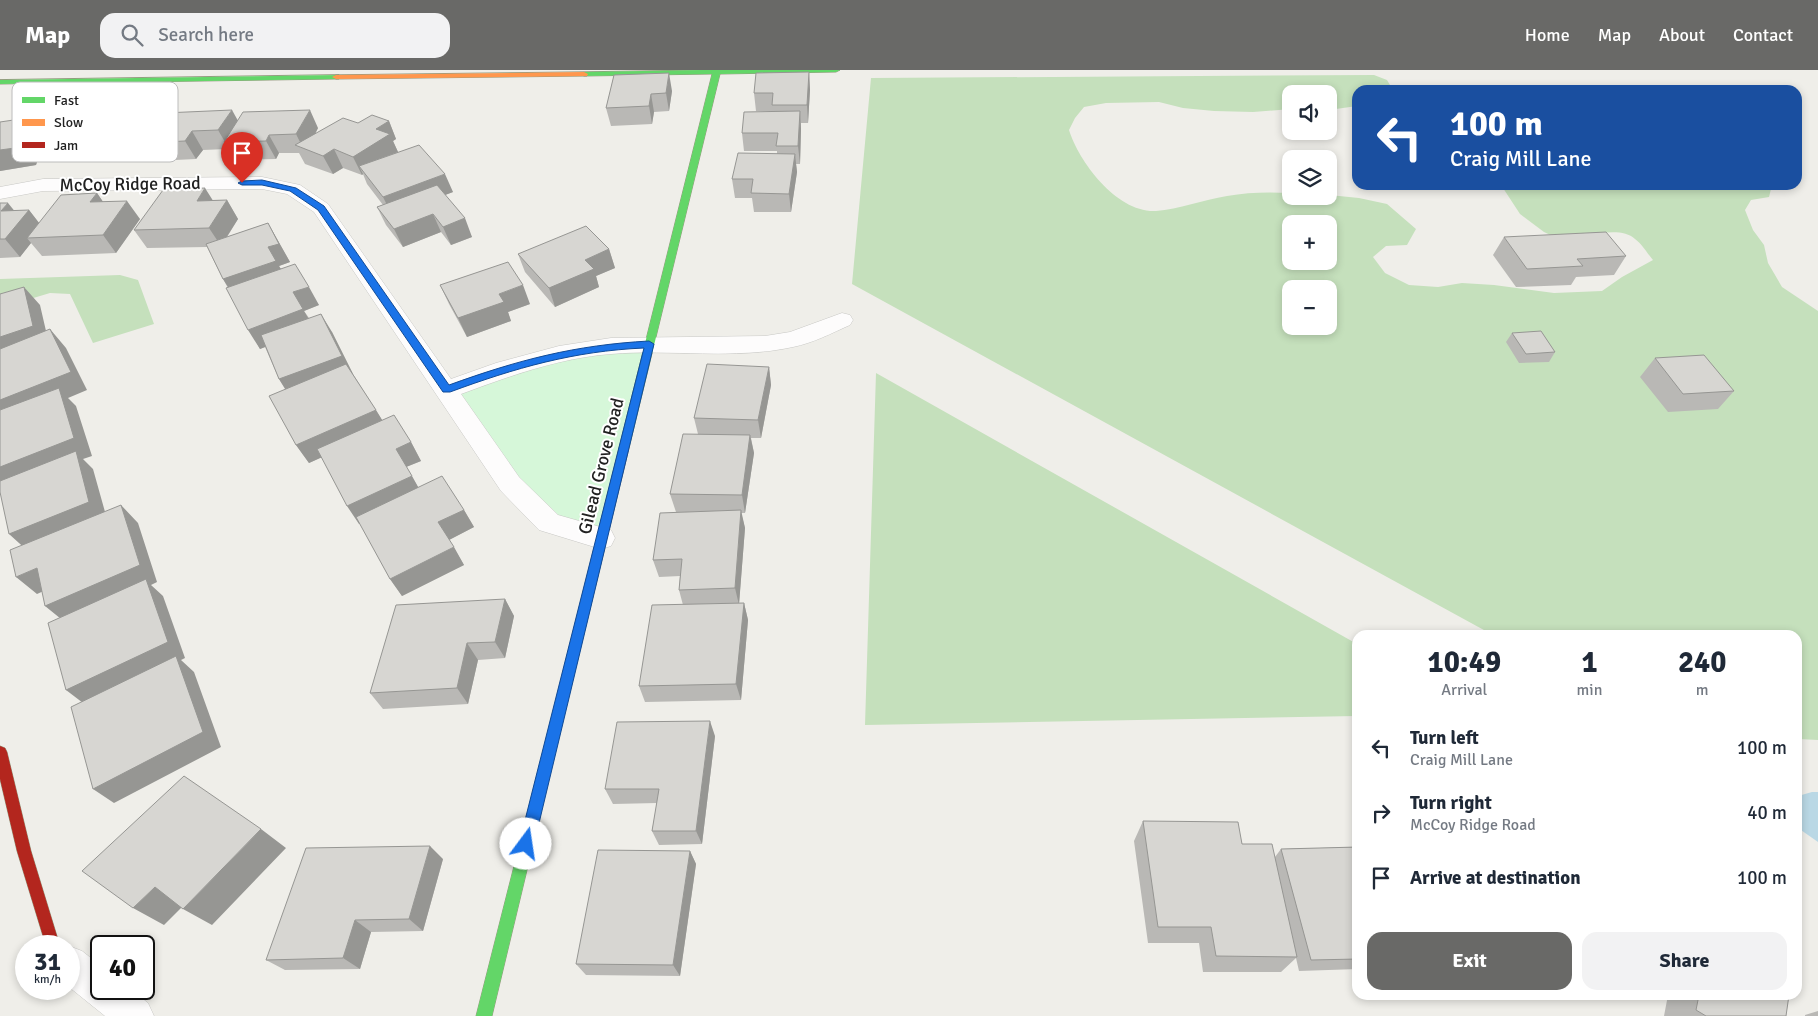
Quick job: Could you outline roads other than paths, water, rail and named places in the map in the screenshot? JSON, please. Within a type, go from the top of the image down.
[{"type":"street","points":[[0,82],[836,70]]},
{"type":"street","name":"Gilead Grove Road","points":[[484,1016],[717,71]]},
{"type":"street","name":"McCoy Ridge Road","points":[[0,193],[43,185],[262,183],[293,189],[321,208],[510,484],[549,523],[601,538]]},
{"type":"street","points":[[446,390],[504,369],[559,354],[611,346],[649,344],[765,344],[794,339],[842,320]]},
{"type":"street","points":[[0,752],[24,851],[50,935]]},
{"type":"street","points":[[80,973],[135,1016]]},
{"type":"water","points":[[1818,792],[1818,842],[1802,831],[1802,795]]}]
